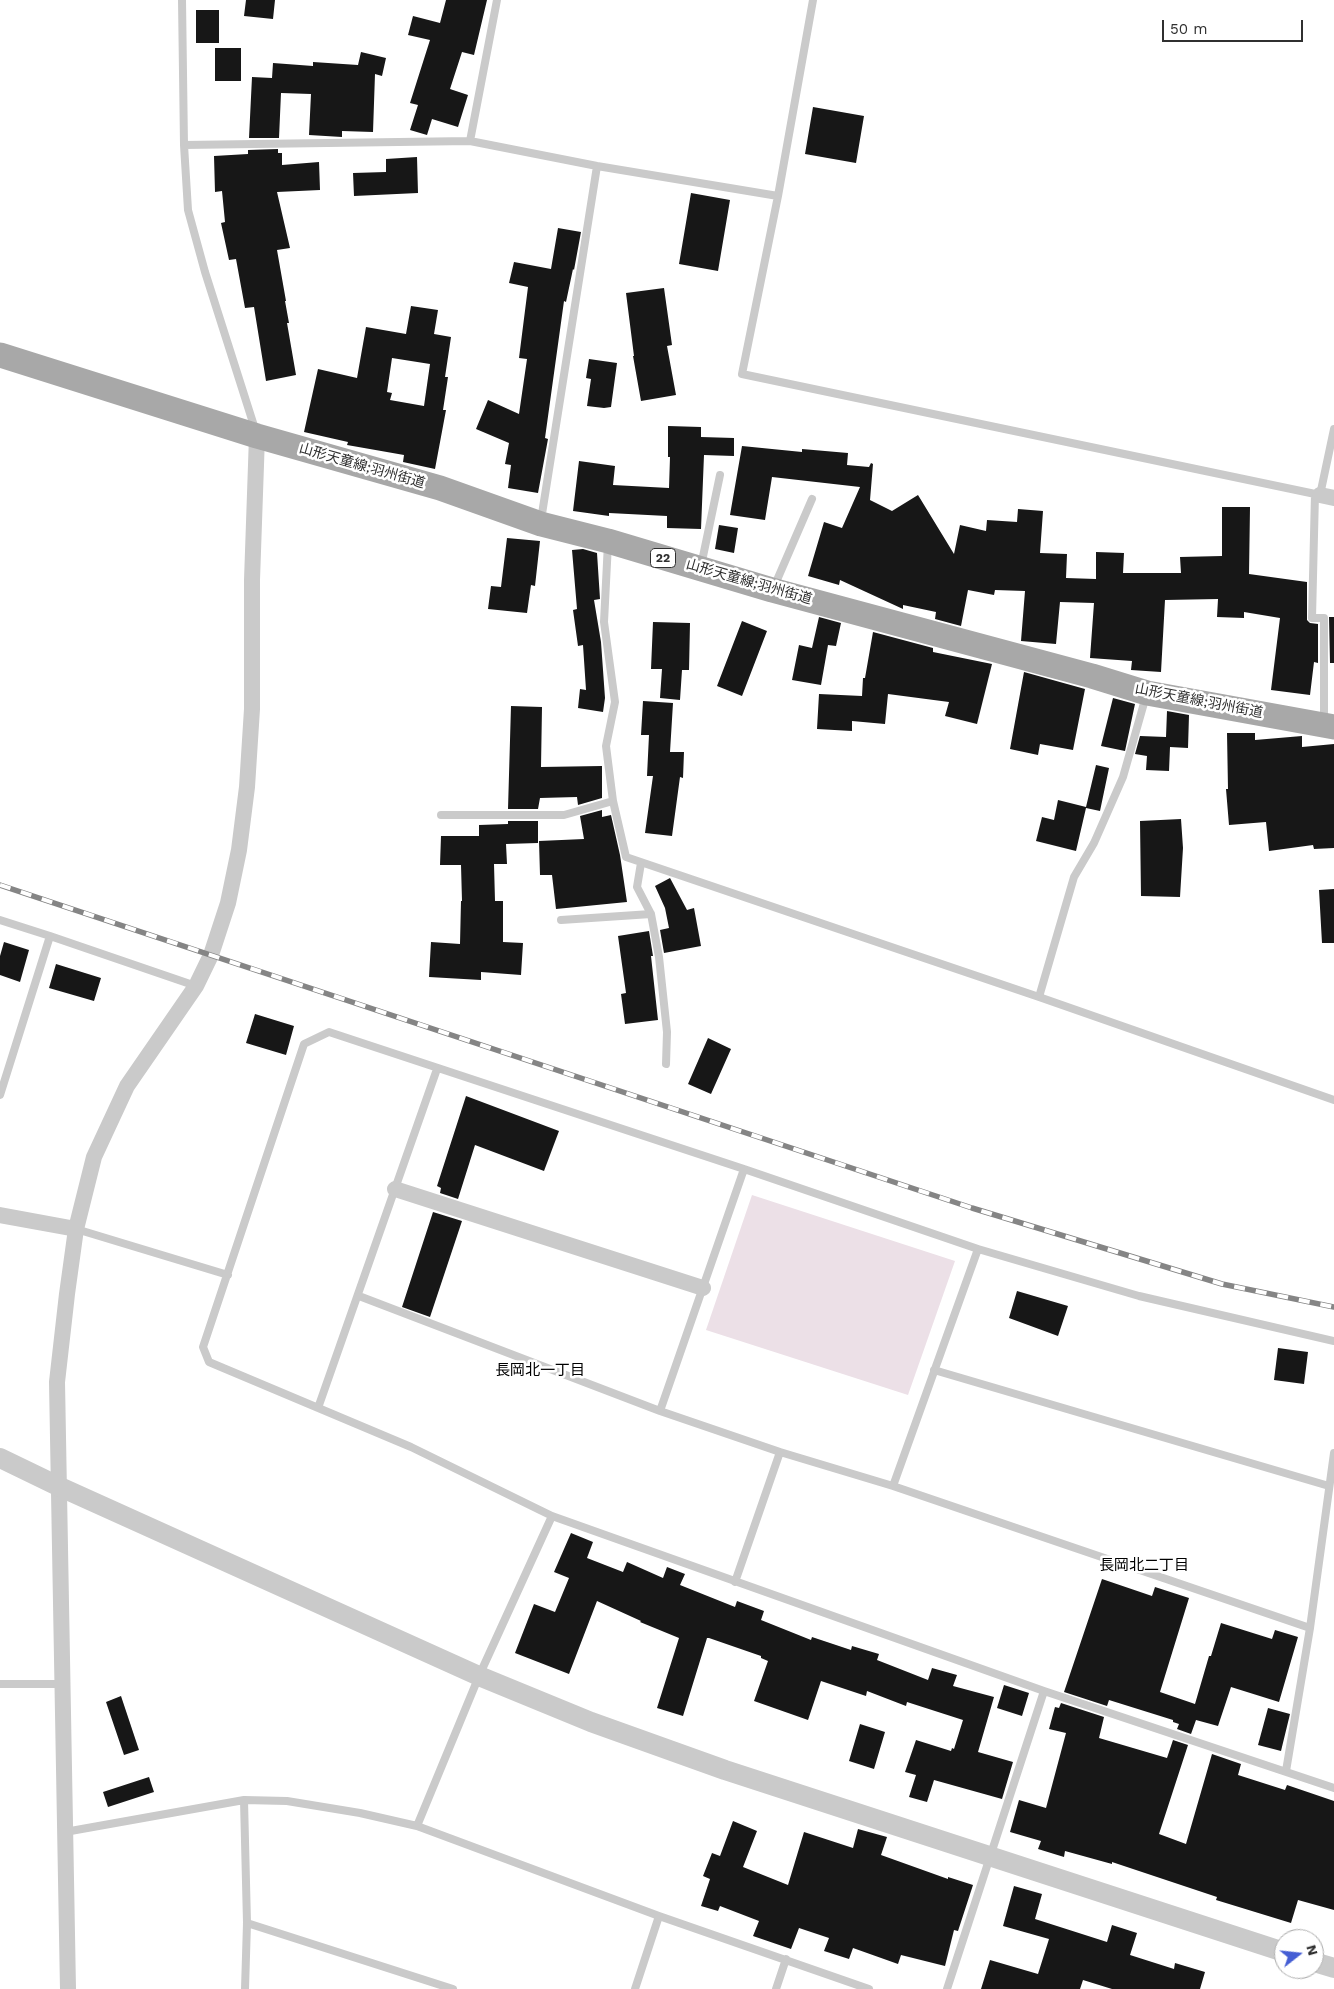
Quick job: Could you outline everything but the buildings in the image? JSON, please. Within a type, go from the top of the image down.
[{"type":"main road","name":"山形天童線;羽州街道","points":[[0,355],[258,436],[440,488],[541,524],[608,541],[772,590],[1092,676],[1147,693],[1329,726]]},
{"type":"street","points":[[68,1989],[57,1382],[76,1229],[94,1158],[127,1086],[196,986],[211,955],[228,903],[239,850],[247,787],[252,709],[252,580],[258,436]]},
{"type":"street","points":[[395,1189],[703,1288]]},
{"type":"street","points":[[0,1215],[76,1229]]},
{"type":"street","points":[[0,1458],[479,1676],[591,1722],[725,1770],[1274,1949]]},
{"type":"lane","points":[[182,0],[184,145],[188,210],[205,272],[258,436]]},
{"type":"lane","points":[[470,140],[497,0]]},
{"type":"lane","points":[[813,0],[778,196],[742,374],[1323,496]]},
{"type":"lane","points":[[184,145],[470,140],[597,166],[778,196]]},
{"type":"lane","points":[[541,524],[597,166]]},
{"type":"lane","points":[[1329,726],[1324,618],[1312,618],[1323,496],[1334,429]]},
{"type":"lane","points":[[700,569],[720,475]]},
{"type":"lane","points":[[772,590],[812,499]]},
{"type":"lane","points":[[608,541],[604,622],[615,702],[606,746],[613,801],[626,857],[1039,997],[1334,1100]]},
{"type":"lane","points":[[1039,997],[1074,877],[1094,843],[1123,777],[1147,693]]},
{"type":"lane","points":[[441,815],[564,815],[613,801]]},
{"type":"lane","points":[[641,863],[637,887],[651,914],[659,957],[667,1032],[666,1064]]},
{"type":"lane","points":[[561,920],[651,914]]},
{"type":"lane","points":[[0,920],[196,986]]},
{"type":"lane","points":[[0,1095],[4,1069],[50,936]]},
{"type":"lane","points":[[1334,1341],[1139,1296],[978,1249],[744,1169],[329,1032],[304,1044],[203,1347],[208,1362],[411,1447],[552,1516],[1044,1691],[1334,1788]]},
{"type":"lane","points":[[318,1408],[359,1296],[437,1069]]},
{"type":"lane","points":[[660,1411],[744,1169]]},
{"type":"lane","points":[[76,1229],[228,1275]]},
{"type":"lane","points":[[893,1486],[978,1249]]},
{"type":"lane","points":[[359,1296],[660,1411],[780,1452],[893,1486],[1310,1628]]},
{"type":"lane","points":[[934,1370],[1329,1486]]},
{"type":"lane","points":[[735,1582],[780,1452]]},
{"type":"lane","points":[[1286,1771],[1310,1628],[1334,1453]]},
{"type":"lane","points":[[418,1826],[479,1676],[552,1516]]},
{"type":"lane","points":[[0,1684],[61,1684]]},
{"type":"lane","points":[[947,1989],[1044,1691]]},
{"type":"lane","points":[[244,1800],[245,1989]]},
{"type":"lane","points":[[65,1832],[244,1800],[287,1801],[360,1813],[418,1826],[659,1916],[869,1989]]},
{"type":"lane","points":[[635,1989],[659,1916]]},
{"type":"lane","points":[[246,1923],[453,1989]]},
{"type":"lane","points":[[776,1989],[786,1959]]},
{"type":"shaded area","points":[[752,1195],[955,1261],[908,1395],[706,1330]]},
{"type":"railway","points":[[0,885],[972,1208],[1222,1284],[1334,1307]]},
{"type":"district","name":"長岡北一丁目","points":[[540,1371]]},
{"type":"district","name":"長岡北二丁目","points":[[1144,1566]]}]
